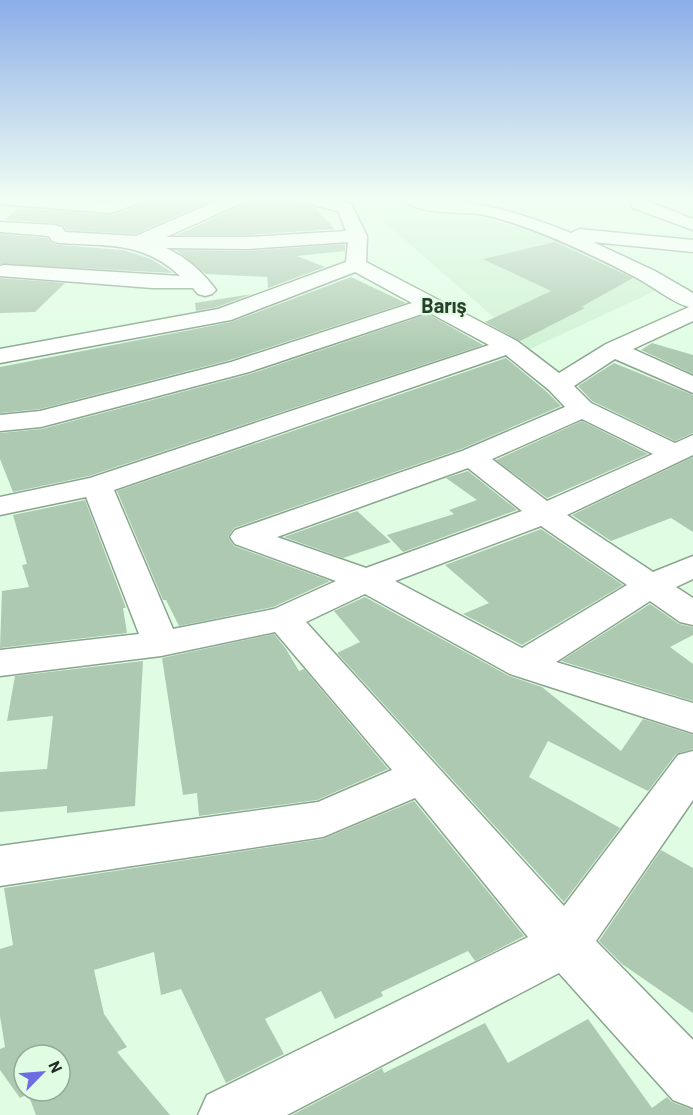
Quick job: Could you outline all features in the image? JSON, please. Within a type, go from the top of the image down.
[{"type":"street","points":[[4,269],[37,250]]},
{"type":"street","points":[[155,250],[174,259],[200,282],[223,315]]},
{"type":"street","points":[[258,250],[306,283]]},
{"type":"street","points":[[356,265],[357,250]]},
{"type":"street","points":[[591,250],[655,278],[693,302]]},
{"type":"street","points":[[0,356],[223,315],[356,265],[508,346],[558,385],[582,409],[685,449]]},
{"type":"street","points":[[4,269],[152,282],[200,282]]},
{"type":"street","points":[[655,278],[693,282]]},
{"type":"street","points":[[0,423],[41,419],[240,367],[428,305]]},
{"type":"street","points":[[558,385],[614,349],[693,313]]},
{"type":"street","points":[[0,506],[97,486],[508,346]]},
{"type":"street","points":[[614,349],[693,385]]},
{"type":"street","points":[[582,409],[472,457],[246,537],[366,580],[523,665],[693,718]]},
{"type":"street","points":[[0,663],[161,644],[283,619],[366,580],[544,514],[685,449]]},
{"type":"street","points":[[472,457],[544,514],[693,614]]},
{"type":"street","points":[[97,486],[161,644]]},
{"type":"street","points":[[523,665],[650,586],[693,566]]},
{"type":"street","points":[[283,619],[423,776],[565,944],[693,1080]]},
{"type":"street","points":[[227,1115],[565,944],[693,767]]},
{"type":"street","points":[[0,866],[323,819],[423,776]]},
{"type":"shaded area","points":[[417,250],[582,250],[607,260],[659,289],[530,349]]},
{"type":"building","points":[[0,250],[123,250],[151,259],[173,273],[0,264]]},
{"type":"building","points":[[176,250],[345,250],[297,256],[325,267],[268,288],[267,277],[206,274]]},
{"type":"building","points":[[521,250],[572,250],[633,278],[581,307],[585,308],[520,341],[485,322],[551,291],[483,259]]},
{"type":"building","points":[[351,277],[406,303],[230,360],[40,409],[0,413],[0,367],[231,322]]},
{"type":"building","points":[[0,278],[65,283],[35,312],[0,313]]},
{"type":"building","points":[[252,294],[217,307],[196,311],[195,303]]},
{"type":"building","points":[[428,314],[483,345],[89,476],[13,492],[0,459],[0,433],[42,429],[250,374]]},
{"type":"building","points":[[652,343],[693,355],[693,374],[641,350]]},
{"type":"building","points":[[506,358],[561,406],[461,449],[234,528],[228,537],[234,546],[330,581],[273,607],[179,626],[166,600],[163,600],[117,491]]},
{"type":"building","points":[[614,363],[693,395],[693,433],[675,441],[592,401],[578,386]]},
{"type":"building","points":[[582,421],[648,454],[547,498],[496,460]]},
{"type":"building","points":[[693,457],[693,532],[671,518],[611,541],[572,515]]},
{"type":"building","points":[[468,471],[517,510],[403,552],[387,535],[454,514],[449,510],[477,500],[446,478]]},
{"type":"building","points":[[85,500],[126,608],[123,608],[127,633],[0,648],[2,591],[29,587],[22,565],[27,564],[13,515]]},
{"type":"building","points":[[357,511],[391,542],[343,558],[284,537]]},
{"type":"building","points":[[541,529],[623,585],[522,645],[463,614],[489,603],[445,565]]},
{"type":"building","points":[[365,597],[509,676],[542,687],[621,751],[643,719],[693,735],[693,749],[676,754],[648,791],[548,741],[529,777],[620,828],[564,902],[337,653],[360,642],[334,611]]},
{"type":"building","points":[[650,604],[679,624],[693,627],[693,635],[670,647],[693,664],[693,701],[561,661]]},
{"type":"building","points":[[274,634],[299,671],[304,669],[388,769],[317,800],[199,816],[197,793],[183,795],[162,658]]},
{"type":"building","points":[[143,661],[135,806],[67,813],[67,806],[0,812],[0,772],[47,769],[53,716],[7,721],[15,676]]},
{"type":"building","points":[[414,801],[524,936],[475,961],[468,951],[381,992],[383,996],[335,1019],[321,991],[265,1019],[284,1054],[226,1083],[181,989],[161,995],[154,952],[94,970],[104,1014],[127,1047],[117,1052],[170,1115],[36,1115],[31,1103],[72,1103],[72,1043],[12,1043],[12,1087],[0,1070],[0,1049],[5,1047],[0,1016],[0,949],[13,945],[4,888],[323,839]]},
{"type":"building","points":[[661,850],[693,868],[693,1013],[622,964],[599,941]]},
{"type":"building","points":[[588,1019],[652,1108],[667,1097],[672,1102],[693,1110],[693,1115],[292,1115],[382,1068],[384,1073],[485,1023],[508,1063]]},
{"type":"district","name":"Barış","points":[[444,305]]}]
